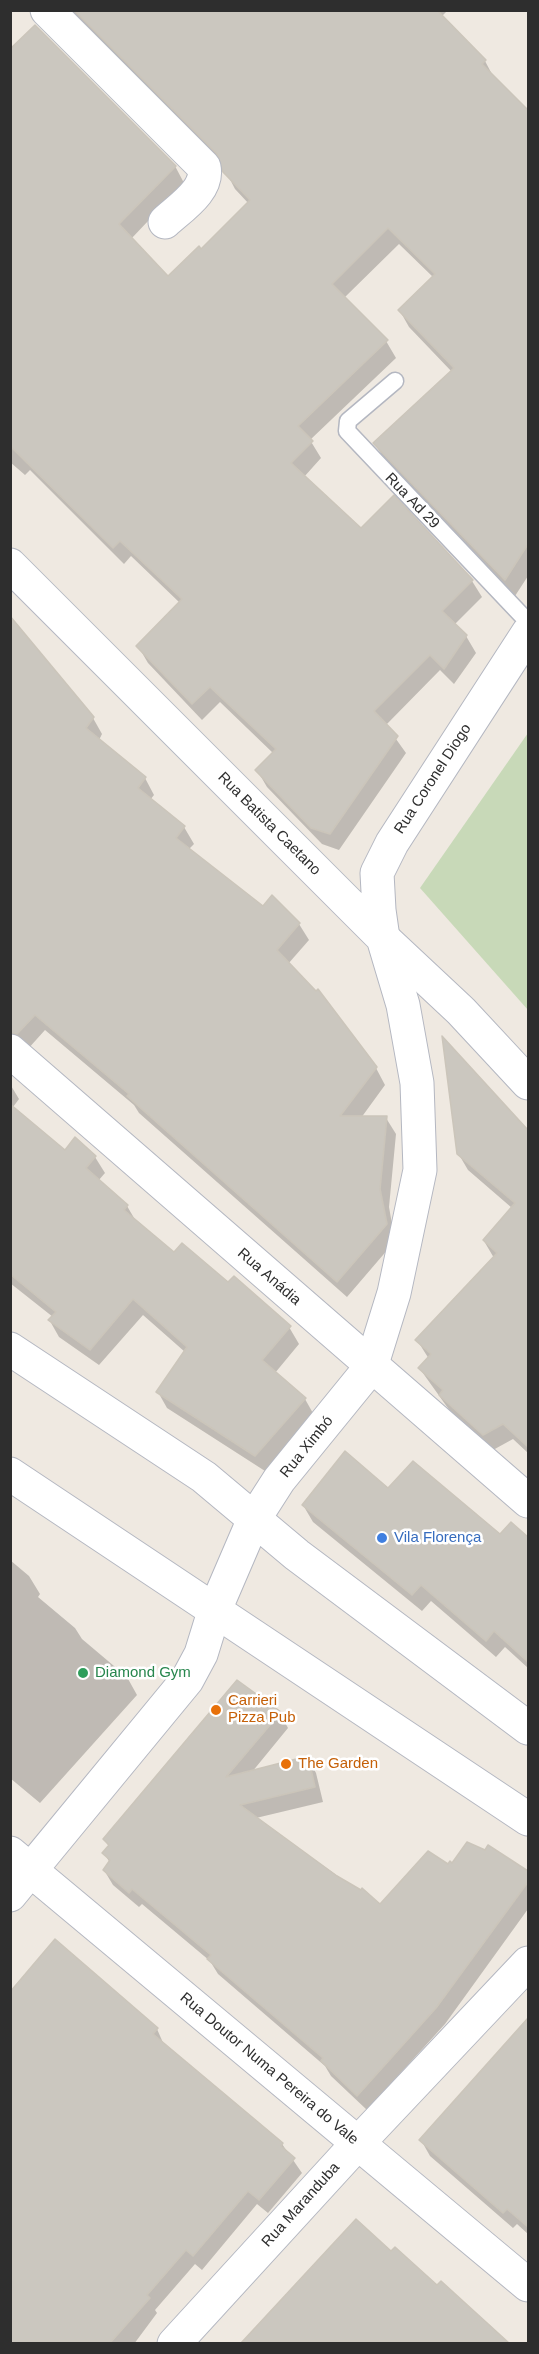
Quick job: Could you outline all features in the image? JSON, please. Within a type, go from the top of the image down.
[{"type":"street","points":[[46,10],[204,167],[204,182],[165,222]]},
{"type":"street","name":"Rua Batista Caetano","points":[[10,565],[382,938],[461,1011],[528,1083]]},
{"type":"street","name":"Rua Coronel Diogo","points":[[382,938],[377,873],[392,843],[528,633]]},
{"type":"street","name":"Rua Ximbó","points":[[10,1895],[21,1862],[188,1680],[201,1654],[214,1612],[254,1519],[279,1480],[371,1367],[394,1293],[420,1170],[417,1083],[403,1005],[382,938]]},
{"type":"street","name":"Rua Anádia","points":[[10,1051],[371,1367],[528,1501]]},
{"type":"street","points":[[10,1349],[204,1477],[297,1555],[528,1728]]},
{"type":"street","points":[[10,1474],[528,1819]]},
{"type":"street","name":"Rua Doutor Numa Pereira do Vale","points":[[21,1862],[528,2285]]},
{"type":"street","name":"Rua Maranduba","points":[[174,2343],[528,1963]]},
{"type":"lane","name":"Rua Ad 29","points":[[395,381],[348,421],[346,431],[528,622]]},
{"type":"green space","points":[[528,733],[528,1010],[420,888]]},
{"type":"building","points":[[74,10],[437,10],[486,60],[482,64],[528,110],[528,544],[505,580],[373,443],[454,368],[398,310],[435,274],[388,228],[332,284],[388,340],[298,426],[313,441],[291,463],[361,528],[394,495],[473,580],[442,611],[467,635],[444,669],[430,655],[374,711],[398,736],[330,834],[311,828],[255,770],[276,749],[210,687],[192,704],[136,646],[182,599],[120,541],[113,548],[10,446],[10,49],[35,25],[176,166],[119,224],[168,276],[199,246],[201,249],[250,200],[223,172],[217,154]]},
{"type":"building","points":[[10,616],[94,717],[86,728],[146,777],[138,788],[185,826],[176,838],[263,906],[272,895],[300,923],[277,950],[316,991],[318,989],[377,1067],[340,1116],[387,1116],[380,1189],[387,1224],[337,1282],[127,1096],[129,1094],[35,1015],[17,1034],[10,1033]]},
{"type":"building","points":[[442,1036],[528,1130],[528,1447],[503,1424],[483,1435],[439,1395],[443,1390],[418,1368],[431,1354],[415,1340],[497,1253],[483,1240],[515,1203],[457,1154]]},
{"type":"building","points":[[10,1104],[65,1150],[75,1137],[96,1156],[86,1168],[128,1205],[124,1210],[174,1252],[182,1243],[228,1282],[234,1276],[291,1326],[262,1360],[306,1398],[255,1456],[156,1392],[187,1347],[133,1299],[90,1350],[48,1320],[56,1312],[10,1274]]},
{"type":"building","points":[[345,1451],[388,1488],[413,1461],[500,1534],[511,1522],[528,1537],[528,1662],[494,1631],[486,1641],[421,1585],[412,1595],[302,1505]]},
{"type":"building","points":[[237,1680],[281,1712],[226,1777],[308,1756],[315,1787],[240,1805],[337,1876],[361,1890],[362,1888],[380,1904],[428,1851],[448,1864],[450,1861],[452,1863],[467,1842],[485,1850],[488,1845],[528,1871],[528,1882],[436,2008],[357,2096],[321,2061],[323,2058],[207,1959],[211,1955],[132,1889],[129,1893],[103,1870],[110,1860],[102,1853],[109,1845],[103,1839]]},
{"type":"building","points":[[55,1939],[158,2028],[153,2034],[283,2143],[281,2146],[295,2158],[259,2200],[248,2191],[193,2256],[186,2250],[147,2295],[150,2298],[110,2343],[10,2343],[10,1992]]},
{"type":"building","points":[[528,2018],[528,2227],[507,2209],[503,2213],[419,2140]]},
{"type":"building","points":[[356,2219],[391,2251],[395,2247],[437,2285],[441,2281],[509,2343],[241,2343]]},
{"type":"place","name":"Vila Florença","points":[[382,1538]]},
{"type":"place","name":"Diamond Gym","points":[[83,1673]]},
{"type":"place","name":"Carrieri Pizza Pub","points":[[216,1710]]},
{"type":"place","name":"The Garden","points":[[286,1764]]}]
